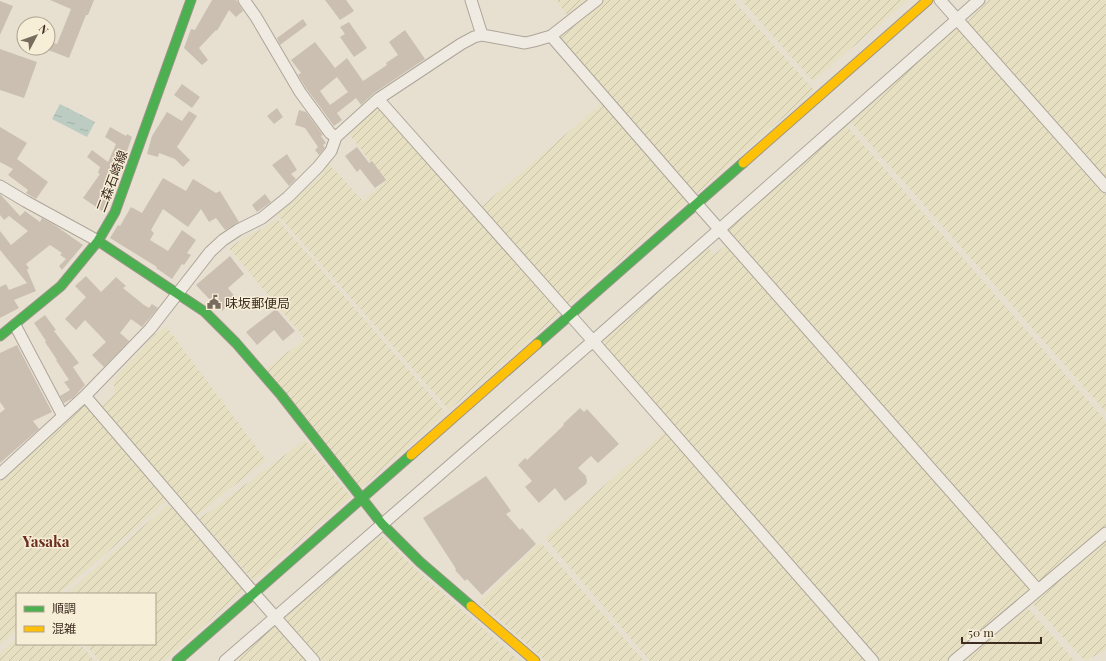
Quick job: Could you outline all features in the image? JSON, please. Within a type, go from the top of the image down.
[{"type":"street","name":"二森石崎線","points":[[0,336],[61,286],[98,242],[115,212],[191,0]]},
{"type":"street","points":[[244,0],[256,17],[300,92],[330,133],[336,137]]},
{"type":"street","points":[[471,0],[482,35]]},
{"type":"street","points":[[0,474],[85,396],[150,330],[210,252],[223,240],[238,230],[262,218],[313,174],[330,151],[336,137],[378,99],[474,37],[482,35],[525,42],[534,42],[550,36],[597,0]]},
{"type":"street","points":[[177,661],[928,0]]},
{"type":"street","points":[[940,0],[1106,187]]},
{"type":"street","points":[[225,661],[593,341],[979,0]]},
{"type":"street","points":[[550,36],[1038,590]]},
{"type":"street","points":[[378,99],[593,341],[873,661]]},
{"type":"street","points":[[0,186],[98,242],[204,312],[236,343],[281,395],[382,524],[420,562],[534,661]]},
{"type":"street","points":[[15,325],[63,416]]},
{"type":"street","points":[[85,396],[314,661]]},
{"type":"street","points":[[954,661],[1106,533]]},
{"type":"shaded area","points":[[556,0],[589,0],[568,16]]},
{"type":"shaded area","points":[[603,0],[733,0],[814,90],[695,195],[557,35]]},
{"type":"shaded area","points":[[741,0],[908,0],[813,81]]},
{"type":"shaded area","points":[[989,0],[1106,0],[1106,180],[968,22],[972,15]]},
{"type":"shaded area","points":[[955,28],[961,30],[1106,194],[1106,412],[850,121]]},
{"type":"shaded area","points":[[602,103],[688,201],[568,306],[480,208]]},
{"type":"shaded area","points":[[379,105],[561,312],[449,410],[277,214],[323,174],[328,163],[363,201],[385,181],[348,132]]},
{"type":"shaded area","points":[[846,125],[1106,421],[1106,526],[1041,583],[1036,582],[726,229]]},
{"type":"shaded area","points":[[277,219],[446,413],[361,488],[264,370],[305,339],[229,248]]},
{"type":"shaded area","points":[[726,245],[1031,589],[1031,592],[948,661],[881,661],[600,340],[708,246],[714,255]]},
{"type":"shaded area","points":[[165,327],[266,460],[195,517],[101,407],[114,394],[114,381],[118,374],[155,335]]},
{"type":"shaded area","points":[[81,404],[87,405],[169,499],[60,593],[16,593],[16,631],[0,645],[0,479]]},
{"type":"shaded area","points":[[665,432],[867,661],[650,661],[545,538]]},
{"type":"shaded area","points":[[305,440],[351,497],[254,581],[199,519]]},
{"type":"shaded area","points":[[171,502],[246,588],[164,661],[100,661],[86,645],[156,645],[156,593],[67,593]]},
{"type":"shaded area","points":[[381,535],[423,576],[520,661],[322,661],[284,617]]},
{"type":"shaded area","points":[[1106,539],[1106,650],[1085,661],[1032,603]]},
{"type":"shaded area","points":[[540,542],[644,661],[546,661],[479,602]]},
{"type":"shaded area","points":[[1028,608],[1075,661],[963,661]]},
{"type":"shaded area","points":[[275,625],[307,661],[234,661]]},
{"type":"shaded area","points":[[16,639],[16,645],[81,645],[95,661],[0,661],[0,653]]},
{"type":"water","points":[[60,104],[95,122],[87,137],[52,119]]},
{"type":"building","points":[[50,0],[94,0],[88,15],[86,15],[69,58],[56,53],[56,44],[71,9]]},
{"type":"building","points":[[212,0],[236,0],[243,11],[236,17],[229,10],[217,31],[216,30],[199,48],[208,60],[202,65],[184,48],[191,29],[195,30]]},
{"type":"building","points":[[325,0],[346,0],[354,11],[340,20]]},
{"type":"building","points":[[0,1],[13,6],[0,35]]},
{"type":"building","points":[[303,19],[307,25],[280,45],[277,38]]},
{"type":"building","points":[[349,22],[367,48],[354,57],[340,37],[345,34],[340,27]]},
{"type":"building","points":[[405,30],[425,59],[374,93],[361,105],[356,98],[337,113],[342,120],[334,126],[306,88],[298,75],[301,73],[291,60],[315,42],[335,68],[347,58],[363,81],[387,65],[386,63],[398,55],[389,42]],"holes":[[[337,77],[348,92],[330,105],[320,91]]]},
{"type":"building","points":[[0,49],[16,55],[16,56],[37,62],[24,98],[0,90]]},
{"type":"building","points":[[182,84],[200,97],[192,108],[174,95]]},
{"type":"building","points":[[277,108],[283,117],[274,124],[267,116]]},
{"type":"building","points":[[299,110],[306,112],[323,135],[321,136],[326,143],[323,145],[325,148],[319,155],[315,150],[318,147],[305,128],[295,125]]},
{"type":"building","points":[[189,111],[197,116],[177,147],[190,160],[183,167],[175,159],[159,153],[158,157],[147,154],[152,136],[167,112],[182,121]]},
{"type":"building","points":[[0,127],[27,143],[17,159],[48,182],[36,199],[26,193],[28,190],[8,175],[13,169],[0,162]]},
{"type":"building","points":[[110,127],[126,136],[127,134],[132,137],[110,199],[102,211],[83,198],[100,174],[98,173],[100,167],[87,157],[92,150],[108,162],[116,144],[105,137]]},
{"type":"building","points":[[357,147],[369,163],[372,161],[386,180],[375,188],[360,169],[357,172],[345,156]]},
{"type":"building","points":[[287,154],[297,170],[291,174],[296,179],[289,186],[272,165]]},
{"type":"building","points":[[163,178],[186,191],[193,179],[216,193],[220,191],[239,222],[225,230],[216,218],[209,222],[201,209],[188,227],[163,209],[151,230],[154,233],[150,240],[168,251],[182,230],[196,240],[187,253],[191,255],[184,265],[182,264],[172,279],[156,268],[157,267],[110,238],[118,225],[120,226],[131,207],[142,213]]},
{"type":"building","points":[[0,194],[20,216],[25,211],[40,222],[42,218],[83,245],[62,270],[59,266],[66,259],[60,255],[62,253],[50,245],[26,264],[29,268],[27,270],[36,291],[14,300],[19,308],[0,318],[0,287],[6,284],[9,290],[27,283],[0,250],[0,231],[11,245],[28,231],[9,216],[4,220],[0,215]]},
{"type":"building","points":[[265,194],[271,202],[257,212],[252,205]]},
{"type":"building","points":[[230,256],[244,274],[228,288],[236,298],[222,311],[196,285]]},
{"type":"building","points":[[86,276],[101,292],[116,277],[126,286],[123,288],[144,305],[149,308],[152,304],[158,308],[142,327],[131,319],[120,333],[129,341],[104,367],[92,355],[106,342],[85,320],[76,330],[65,319],[86,297],[75,286]]},
{"type":"building","points":[[276,309],[295,331],[283,341],[274,330],[257,345],[246,332]]},
{"type":"building","points":[[45,315],[56,330],[54,331],[79,363],[73,367],[85,385],[73,398],[64,403],[60,396],[70,390],[64,382],[69,380],[34,323]]},
{"type":"building","points":[[17,345],[52,412],[33,421],[39,429],[0,463],[0,413],[5,409],[0,402],[0,353]]},
{"type":"building","points":[[580,408],[584,412],[587,409],[619,444],[598,463],[591,456],[578,468],[586,476],[586,484],[565,501],[555,488],[539,503],[525,487],[532,481],[518,465],[525,458],[527,460]]},
{"type":"building","points":[[486,476],[511,511],[506,514],[520,530],[522,528],[536,544],[482,595],[467,579],[465,581],[455,570],[456,569],[423,518]]},
{"type":"traffic: fast","points":[[0,336],[61,286],[98,241],[115,212],[191,0]]},
{"type":"traffic: fast","points":[[537,344],[743,163]]},
{"type":"traffic: fast","points":[[98,241],[205,312],[236,343],[281,395],[382,524],[420,562],[471,606]]},
{"type":"traffic: fast","points":[[177,661],[411,455]]},
{"type":"traffic: slow","points":[[743,163],[928,0]]},
{"type":"traffic: slow","points":[[411,455],[537,344]]},
{"type":"traffic: slow","points":[[471,606],[535,661]]},
{"type":"place","name":"味坂郵便局","points":[[214,302]]},
{"type":"district","name":"Yasaka","points":[[46,541]]}]
